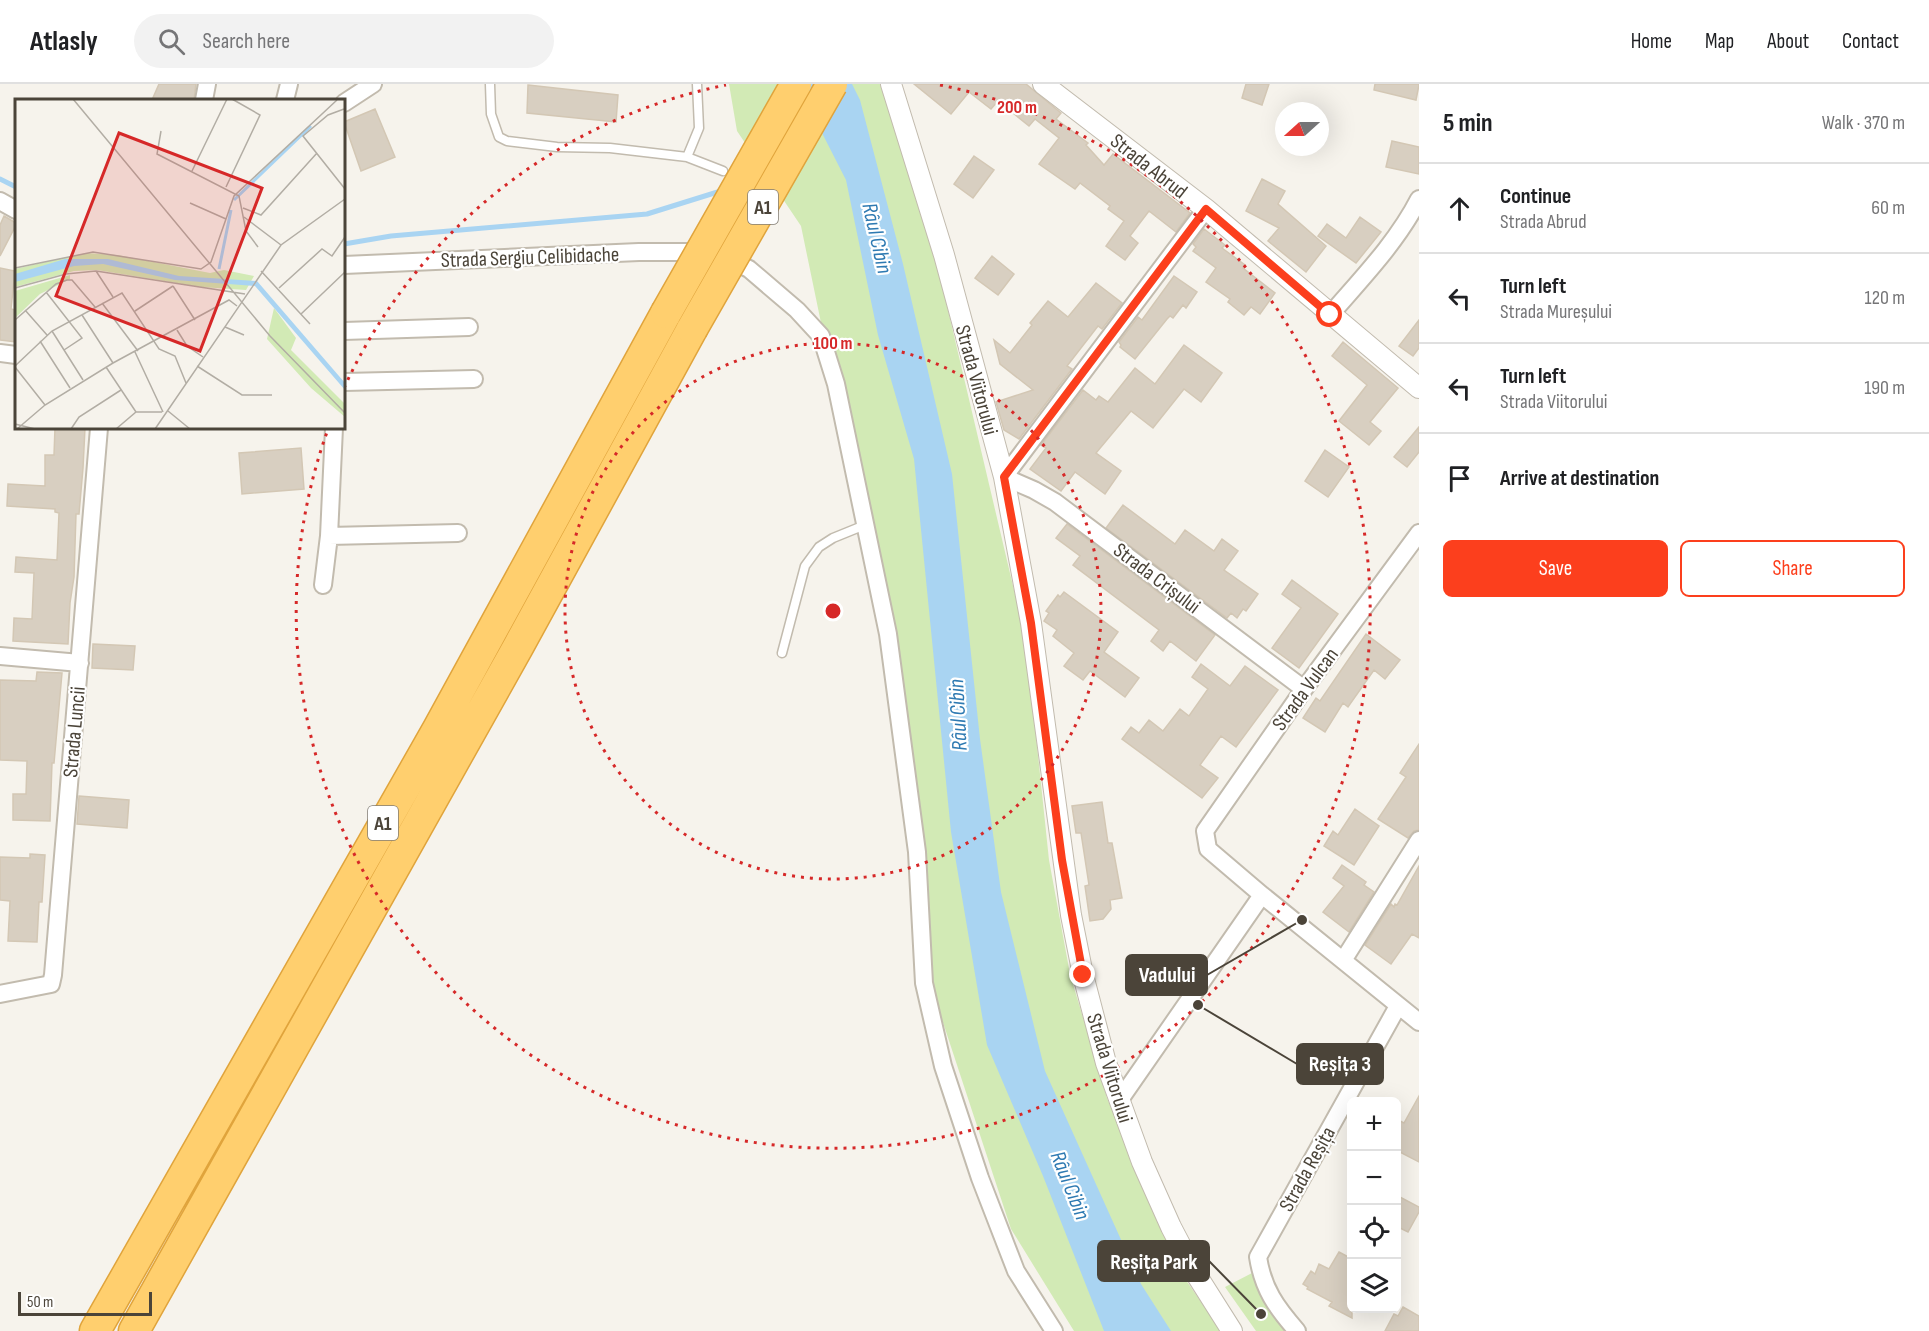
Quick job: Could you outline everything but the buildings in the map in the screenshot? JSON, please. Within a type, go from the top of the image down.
[{"type":"highway","name":"A1","points":[[95,1331],[438,729],[666,313],[796,84]]},
{"type":"highway","name":"A1","points":[[134,1331],[518,647],[692,328],[832,84]]},
{"type":"street","points":[[204,99],[207,84]]},
{"type":"street","points":[[285,99],[289,84]]},
{"type":"street","points":[[345,102],[373,84]]},
{"type":"street","name":"Strada Viitorului","points":[[891,84],[944,255],[1004,477],[1031,623],[1062,860],[1076,942],[1093,1017],[1106,1063],[1142,1162],[1171,1227],[1194,1271],[1232,1331]]},
{"type":"street","name":"Strada Abrud","points":[[1043,84],[1206,209],[1419,388]]},
{"type":"street","points":[[1330,315],[1382,254],[1419,199]]},
{"type":"street","points":[[0,201],[15,209]]},
{"type":"street","points":[[1004,477],[1206,209]]},
{"type":"street","name":"Strada Sergiu Celibidache","points":[[345,265],[639,252],[716,252],[749,269],[797,310],[821,336],[836,384],[865,525]]},
{"type":"street","points":[[345,331],[469,327]]},
{"type":"street","points":[[0,353],[15,354]]},
{"type":"street","points":[[345,382],[474,379]]},
{"type":"street","name":"Strada Luncii","points":[[0,994],[51,984],[53,975],[99,429]]},
{"type":"street","points":[[323,585],[329,536],[334,429]]},
{"type":"street","name":"Strada Crișului","points":[[1004,477],[1055,502],[1304,689]]},
{"type":"street","points":[[865,525],[888,634],[916,852],[924,983],[943,1066],[980,1178],[1016,1271],[1054,1331]]},
{"type":"street","points":[[329,536],[458,533]]},
{"type":"street","name":"Strada Vulcan","points":[[1262,895],[1208,849],[1204,831],[1304,689],[1419,533]]},
{"type":"street","points":[[0,656],[80,663]]},
{"type":"street","points":[[1344,959],[1419,840]]},
{"type":"street","points":[[1119,1101],[1262,895],[1344,959],[1419,1022]]},
{"type":"street","name":"Strada Reșița","points":[[1297,1331],[1270,1296],[1261,1276],[1258,1257],[1398,1006]]},
{"type":"lane","points":[[490,84],[491,114],[499,137],[507,141],[557,147],[610,148],[687,157],[723,171]]},
{"type":"lane","points":[[687,157],[699,128],[697,84]]},
{"type":"lane","points":[[782,653],[805,566],[819,547],[833,538],[865,525]]},
{"type":"green space","points":[[729,84],[882,84],[935,255],[1026,641],[1049,860],[1070,974],[1107,1098],[1179,1270],[1221,1331],[1074,1331],[1011,1229],[929,980],[873,546],[857,497],[801,226],[737,131]]},
{"type":"green space","points":[[1254,1272],[1291,1331],[1256,1331],[1225,1287]]},
{"type":"water","name":"Râul Cibin","points":[[797,84],[852,84],[860,100],[903,264],[952,474],[980,739],[1001,892],[1045,1071],[1141,1284],[1171,1331],[1104,1331],[1043,1176],[987,1045],[951,832],[914,459],[878,335],[846,180]]},
{"type":"waterway","points":[[0,179],[15,186]]},
{"type":"waterway","points":[[345,244],[391,236],[647,214],[724,190]]},
{"type":"place","name":"Vadului","points":[[1302,920]]},
{"type":"place","name":"Reșița 3","points":[[1198,1005]]},
{"type":"place","name":"Reșița Park","points":[[1261,1314]]},
{"type":"route","points":[[1083,975],[1062,860],[1031,623],[1004,477],[1206,209],[1330,315]]}]
